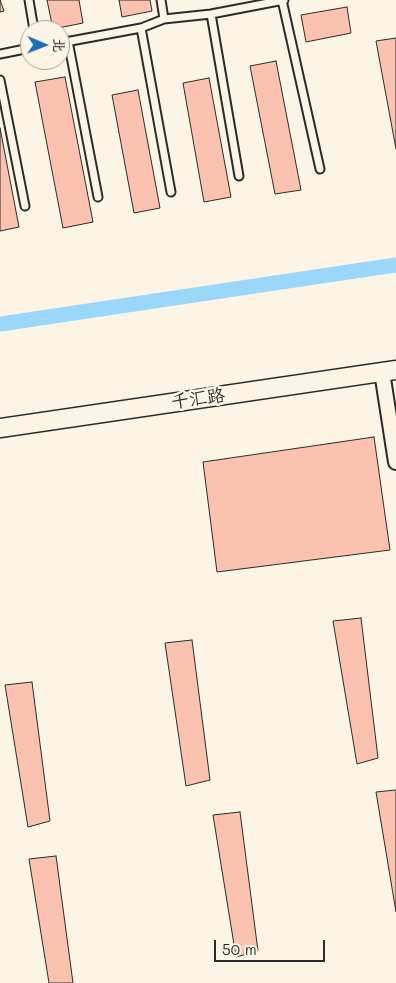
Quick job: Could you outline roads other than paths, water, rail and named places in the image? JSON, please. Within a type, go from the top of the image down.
[{"type":"street","name":"千汇路","points":[[0,428],[389,371]]},
{"type":"street","points":[[389,371],[396,462]]},
{"type":"lane","points":[[29,0],[32,20]]},
{"type":"lane","points":[[161,0],[164,19]]},
{"type":"lane","points":[[70,41],[141,28],[164,19],[212,14],[283,0],[320,169]]},
{"type":"lane","points":[[212,14],[239,176]]},
{"type":"lane","points":[[141,28],[171,192]]},
{"type":"lane","points":[[0,54],[20,50]]},
{"type":"lane","points":[[70,69],[98,197]]},
{"type":"lane","points":[[0,80],[25,206]]},
{"type":"waterway","points":[[0,324],[396,265]]}]
